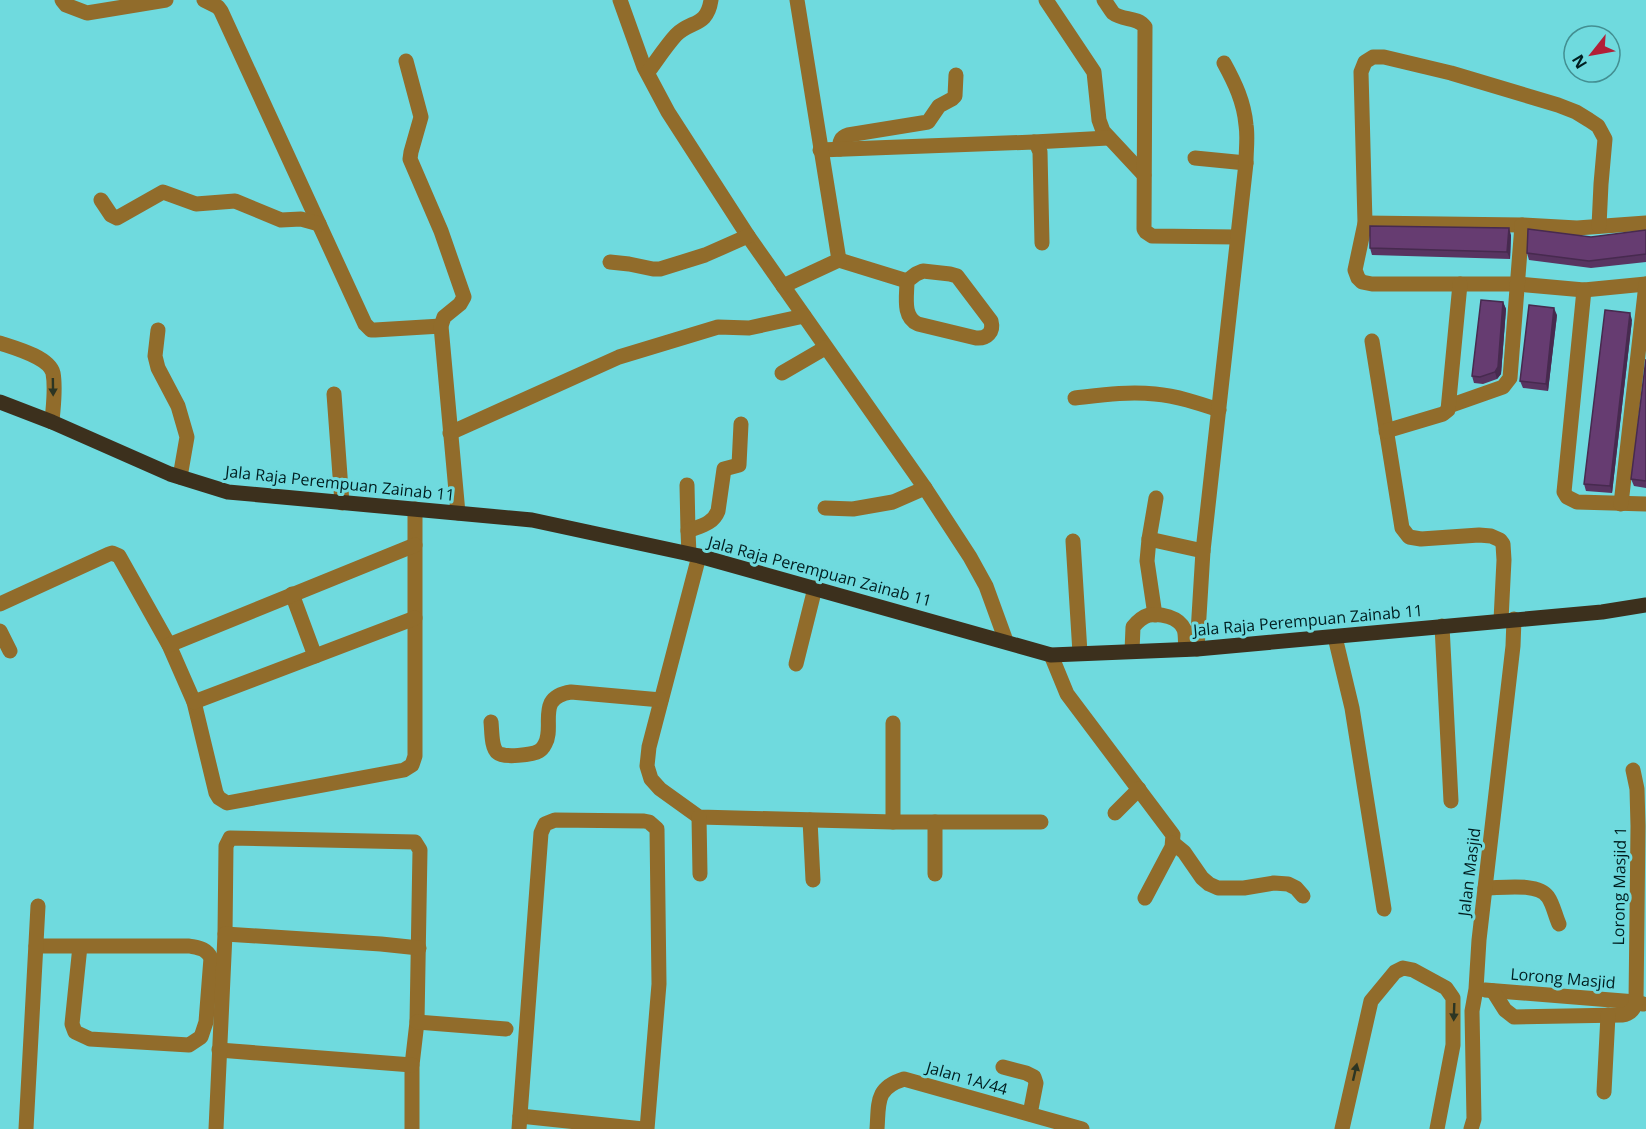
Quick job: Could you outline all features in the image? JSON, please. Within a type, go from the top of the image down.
[{"type":"main road","name":"Jala Raja Perempuan Zainab 11","points":[[0,402],[52,422],[170,474],[228,492],[532,520],[694,555],[1051,655],[1191,649],[1335,637],[1602,612],[1646,605]]},
{"type":"street","points":[[62,0],[87,13],[166,0]]},
{"type":"street","points":[[204,0],[221,11],[367,328],[375,330],[441,326]]},
{"type":"street","points":[[620,0],[648,72],[668,112],[748,236],[925,488],[970,557],[986,586],[1006,642]]},
{"type":"street","points":[[648,72],[677,34],[704,17],[711,0]]},
{"type":"street","points":[[797,0],[838,260]]},
{"type":"street","points":[[1046,0],[1094,72],[1099,120],[1103,131],[1144,175]]},
{"type":"street","points":[[1104,0],[1114,13],[1124,18],[1140,21],[1145,27],[1144,229],[1148,235],[1236,237]]},
{"type":"street","points":[[1599,226],[1600,184],[1605,138],[1598,126],[1576,112],[1558,105],[1451,74],[1384,57],[1373,57],[1365,62],[1361,72],[1365,223],[1355,270],[1362,282],[1372,284],[1517,284],[1584,290],[1646,284],[1621,504]]},
{"type":"street","points":[[406,60],[421,117],[410,159],[441,232],[464,297],[460,304],[444,316],[441,326],[458,513]]},
{"type":"street","points":[[1191,649],[1246,163],[1247,127],[1244,110],[1237,87],[1224,63]]},
{"type":"street","points":[[928,146],[928,122],[939,106],[955,96],[956,75]]},
{"type":"street","points":[[840,149],[840,142],[848,135],[928,122]]},
{"type":"street","points":[[820,150],[1108,138]]},
{"type":"street","points":[[1034,142],[1040,152],[1042,243]]},
{"type":"street","points":[[1196,158],[1246,163]]},
{"type":"street","points":[[101,200],[111,215],[117,218],[163,192],[196,204],[235,201],[281,220],[301,219],[319,224]]},
{"type":"street","points":[[1365,223],[1577,228],[1646,223]]},
{"type":"street","points":[[1449,406],[1498,389],[1508,383],[1511,372],[1522,225]]},
{"type":"street","points":[[610,262],[660,269],[705,255],[748,236]]},
{"type":"street","points":[[783,286],[838,260],[907,281]]},
{"type":"street","points":[[923,271],[957,276],[991,321],[992,329],[989,334],[986,337],[976,338],[914,322],[908,315],[907,281],[923,271]]},
{"type":"street","points":[[1372,341],[1386,431],[1443,414],[1449,406],[1460,284]]},
{"type":"street","points":[[1584,290],[1564,487],[1571,501],[1646,504]]},
{"type":"street","points":[[450,433],[619,357],[718,327],[749,328],[804,316]]},
{"type":"street","points":[[158,330],[155,356],[158,368],[178,406],[188,437],[180,477]]},
{"type":"street","points":[[0,343],[44,360],[52,371],[54,386],[52,422]]},
{"type":"street","points":[[782,373],[825,348]]},
{"type":"street","points":[[334,394],[342,502]]},
{"type":"street","points":[[1075,398],[1153,394],[1177,397],[1219,410]]},
{"type":"street","points":[[688,531],[709,522],[717,515],[724,469],[739,465],[741,424]]},
{"type":"street","name":"Jalan Masjid","points":[[1386,431],[1402,528],[1409,537],[1421,539],[1479,535],[1491,536],[1503,544],[1508,620],[1513,646],[1479,940],[1473,1011],[1474,1119],[1471,1129]]},
{"type":"street","points":[[687,485],[688,531],[694,555],[647,759],[648,773],[660,789],[699,817],[893,822],[1041,822]]},
{"type":"street","points":[[825,508],[845,510],[892,502],[925,488]]},
{"type":"street","points":[[1155,615],[1148,561],[1156,498]]},
{"type":"street","points":[[0,604],[109,554],[116,554],[122,559],[169,645],[194,702],[216,793],[219,798],[228,803],[408,768],[415,756],[415,509]]},
{"type":"street","points":[[1149,539],[1203,551]]},
{"type":"street","points":[[1073,541],[1080,654]]},
{"type":"street","points":[[169,645],[416,545]]},
{"type":"street","points":[[796,664],[815,588]]},
{"type":"street","points":[[292,594],[315,656]]},
{"type":"street","points":[[1132,651],[1133,627],[1147,615],[1168,617],[1178,621],[1184,629],[1191,649]]},
{"type":"street","points":[[194,702],[415,618]]},
{"type":"street","points":[[1442,626],[1450,801]]},
{"type":"street","points":[[0,631],[10,651]]},
{"type":"street","points":[[1335,637],[1352,708],[1384,909]]},
{"type":"street","points":[[1051,655],[1067,694],[1173,835],[1173,843],[1145,898]]},
{"type":"street","points":[[491,722],[497,753],[505,756],[531,754],[539,751],[547,740],[550,704],[560,695],[571,692],[661,700]]},
{"type":"street","points":[[892,723],[893,822]]},
{"type":"street","name":"Lorong Masjid 1","points":[[1633,770],[1637,789],[1641,1004]]},
{"type":"street","points":[[1115,813],[1139,789]]},
{"type":"street","points":[[699,817],[700,874]]},
{"type":"street","points":[[555,820],[649,822],[654,825],[658,835],[659,984],[645,1129],[520,1123],[542,828],[549,821],[555,820]]},
{"type":"street","points":[[810,820],[813,880]]},
{"type":"street","points":[[935,822],[935,874]]},
{"type":"street","points":[[216,1129],[225,934],[226,846],[230,838],[415,842],[420,850],[419,948],[417,1022],[412,1065],[412,1129]]},
{"type":"street","points":[[1173,843],[1184,852],[1202,878],[1218,888],[1288,884],[1296,888],[1303,896]]},
{"type":"street","points":[[1485,888],[1536,889],[1549,898],[1558,924]]},
{"type":"street","points":[[26,1129],[38,906]]},
{"type":"street","points":[[225,934],[419,948]]},
{"type":"street","points":[[36,946],[80,946],[189,946],[202,948],[211,958],[206,1022],[201,1037],[189,1046],[90,1039],[75,1032],[72,1024],[80,946]]},
{"type":"street","points":[[1342,1129],[1371,1001],[1395,972],[1403,968],[1413,970],[1446,988],[1454,998],[1453,1045],[1437,1129]]},
{"type":"street","name":"Lorong Masjid","points":[[1476,989],[1641,1004]]},
{"type":"street","points":[[1493,991],[1505,1010],[1514,1017],[1627,1015],[1641,1004]]},
{"type":"street","points":[[1604,1092],[1608,1015]]},
{"type":"street","points":[[417,1022],[506,1029]]},
{"type":"street","points":[[219,1050],[412,1065]]},
{"type":"street","points":[[1002,1067],[1034,1077],[1036,1083],[1030,1114]]},
{"type":"street","name":"Jalan 1A/44","points":[[877,1129],[879,1100],[884,1089],[891,1083],[904,1079],[1082,1129]]},
{"type":"building","points":[[1370,226],[1509,228],[1507,252],[1370,248]]},
{"type":"building","points":[[1528,229],[1591,237],[1646,230],[1646,254],[1589,261],[1527,253]]},
{"type":"building","points":[[1481,300],[1503,302],[1498,367],[1495,372],[1480,377],[1472,376]]},
{"type":"building","points":[[1529,305],[1554,308],[1546,384],[1520,381]]},
{"type":"building","points":[[1605,310],[1630,313],[1610,486],[1584,484]]},
{"type":"building","points":[[1646,359],[1646,481],[1631,479]]}]
